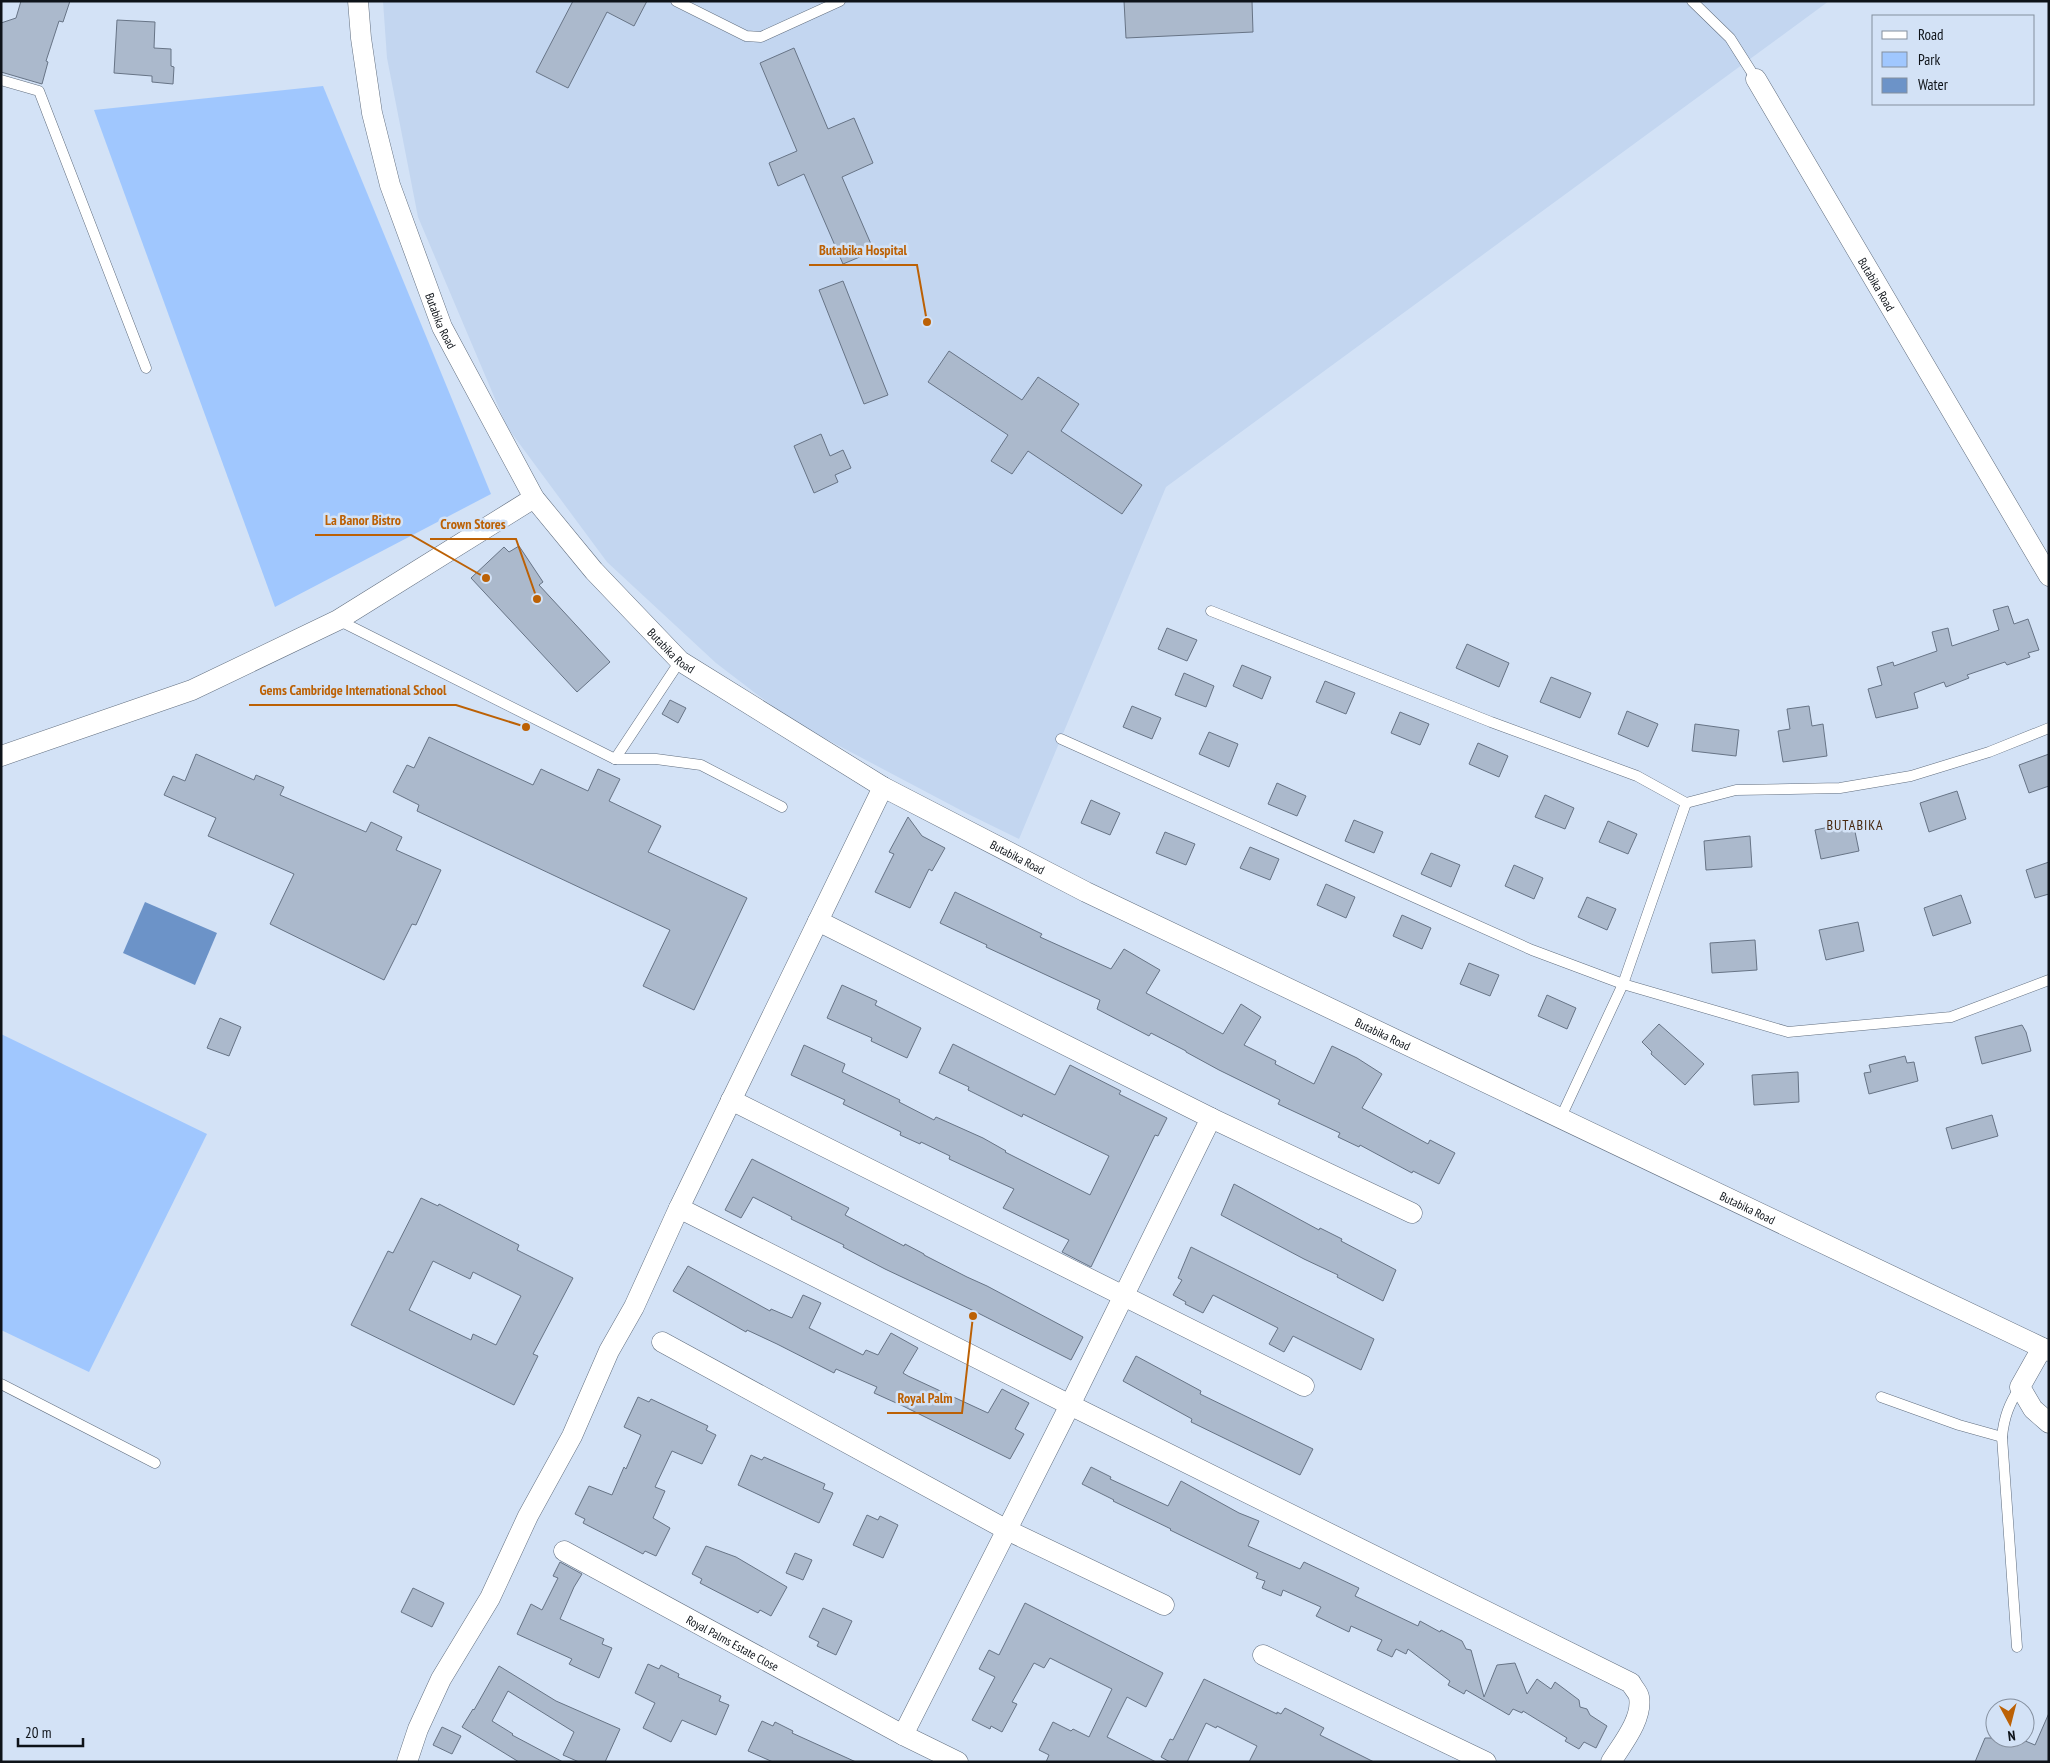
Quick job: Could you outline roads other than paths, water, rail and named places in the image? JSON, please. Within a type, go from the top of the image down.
[{"type":"street","name":"Butabika Road","points":[[358,1],[361,38],[372,113],[390,185],[442,327],[534,498],[594,571],[680,661],[882,787],[1086,892],[1561,1117],[2045,1350]]},
{"type":"street","name":"Butabika Road","points":[[1756,79],[2049,576]]},
{"type":"street","points":[[1,756],[192,690],[338,620],[534,498]]},
{"type":"street","points":[[407,1762],[418,1729],[441,1679],[490,1598],[528,1516],[572,1436],[609,1351],[634,1307],[679,1208],[882,787]]},
{"type":"street","points":[[818,921],[1211,1118],[1412,1213]]},
{"type":"street","points":[[732,1100],[1304,1386]]},
{"type":"street","points":[[903,1736],[1070,1405],[1211,1118]]},
{"type":"street","points":[[679,1208],[1631,1684],[1638,1696],[1640,1710],[1626,1739],[1611,1762]]},
{"type":"street","points":[[662,1342],[1007,1530],[1164,1605]]},
{"type":"street","points":[[2045,1350],[2020,1387],[2033,1409],[2049,1423]]},
{"type":"street","name":"Royal Palms Estate Close","points":[[564,1551],[903,1736],[958,1762]]},
{"type":"street","points":[[1263,1655],[1486,1762]]},
{"type":"lane","points":[[676,1],[746,36],[762,37],[840,1]]},
{"type":"lane","name":"Butabika Road","points":[[1692,1],[1730,38],[1756,79]]},
{"type":"lane","points":[[1,80],[39,91],[146,368]]},
{"type":"lane","points":[[1211,611],[1491,722],[1637,776],[1686,803],[1736,790],[1840,788],[1911,776],[1989,752],[2049,728]]},
{"type":"lane","points":[[338,620],[615,759],[656,759],[701,765],[782,807]]},
{"type":"lane","points":[[615,759],[680,661]]},
{"type":"lane","points":[[1061,739],[1532,950],[1623,984],[1788,1032],[1951,1017],[2049,980]]},
{"type":"lane","points":[[1561,1117],[1623,984],[1686,803]]},
{"type":"lane","points":[[1,1384],[155,1463]]},
{"type":"lane","points":[[2018,1647],[2002,1438],[2003,1420],[2008,1407],[2020,1387]]},
{"type":"lane","points":[[1881,1397],[1959,1426],[2002,1438]]},
{"type":"water","points":[[145,902],[217,933],[195,985],[123,953]]},
{"type":"place","name":"Butabika Hospital","points":[[927,322]]},
{"type":"place","name":"La Banor Bistro","points":[[486,578]]},
{"type":"place","name":"Crown Stores","points":[[537,599]]},
{"type":"place","name":"Gems Cambridge International School","points":[[526,727]]},
{"type":"place","name":"Royal Palm","points":[[973,1316]]},
{"type":"district","name":"BUTABIKA","points":[[1855,825]]}]
